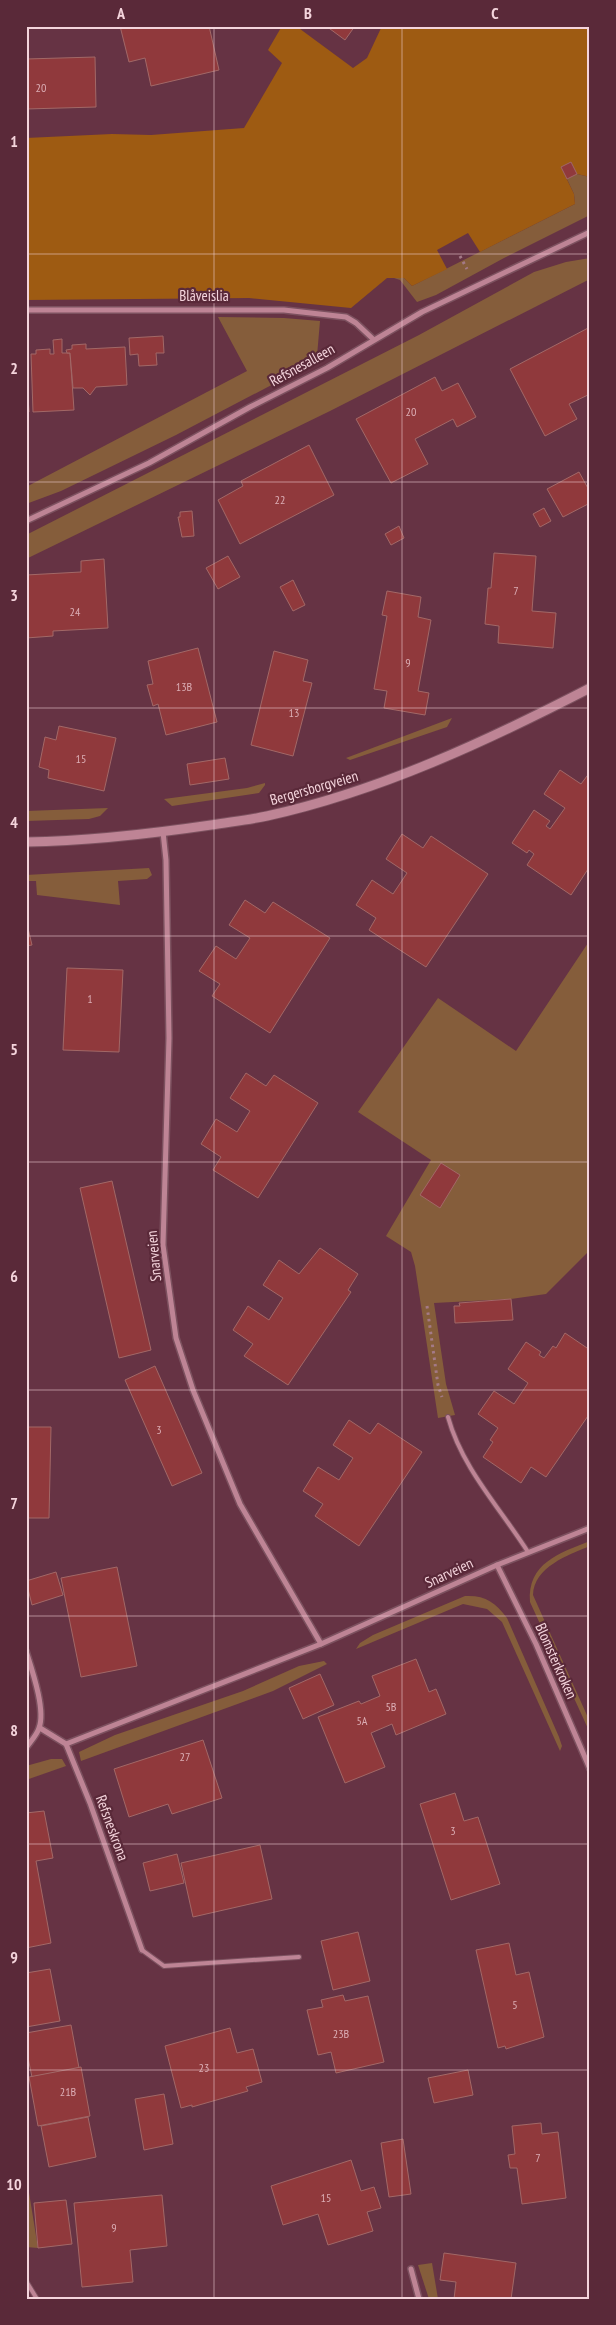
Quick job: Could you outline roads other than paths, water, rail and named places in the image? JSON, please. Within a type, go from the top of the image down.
[{"type":"street","name":"Refsnesalleen","points":[[26,521],[149,463],[327,368],[373,339],[422,312],[590,232]]},
{"type":"street","name":"Blåveislia","points":[[26,310],[284,310],[346,317],[356,322],[373,339]]},
{"type":"street","name":"Bergersborgveien","points":[[26,842],[73,841],[163,832],[266,816],[345,795],[446,757],[525,721],[590,688]]},
{"type":"street","name":"Snarveien","points":[[163,832],[166,860],[170,1038],[163,1245],[176,1338],[193,1390],[240,1504],[321,1644]]},
{"type":"street","name":"Snarveien","points":[[66,1744],[321,1644],[528,1552],[590,1528]]},
{"type":"street","name":"Blomsterkroken","points":[[498,1565],[536,1644],[590,1768]]},
{"type":"street","points":[[26,1651],[37,1686],[40,1728],[26,1748]]},
{"type":"street","points":[[40,1728],[66,1744]]},
{"type":"street","name":"Refsneskrona","points":[[66,1744],[90,1803],[142,1950]]},
{"type":"street","points":[[411,2269],[418,2299]]},
{"type":"lane","points":[[448,1417],[454,1437],[469,1466],[528,1552]]},
{"type":"lane","points":[[142,1950],[164,1966],[300,1957]]},
{"type":"lane","points":[[26,2282],[37,2299]]}]
